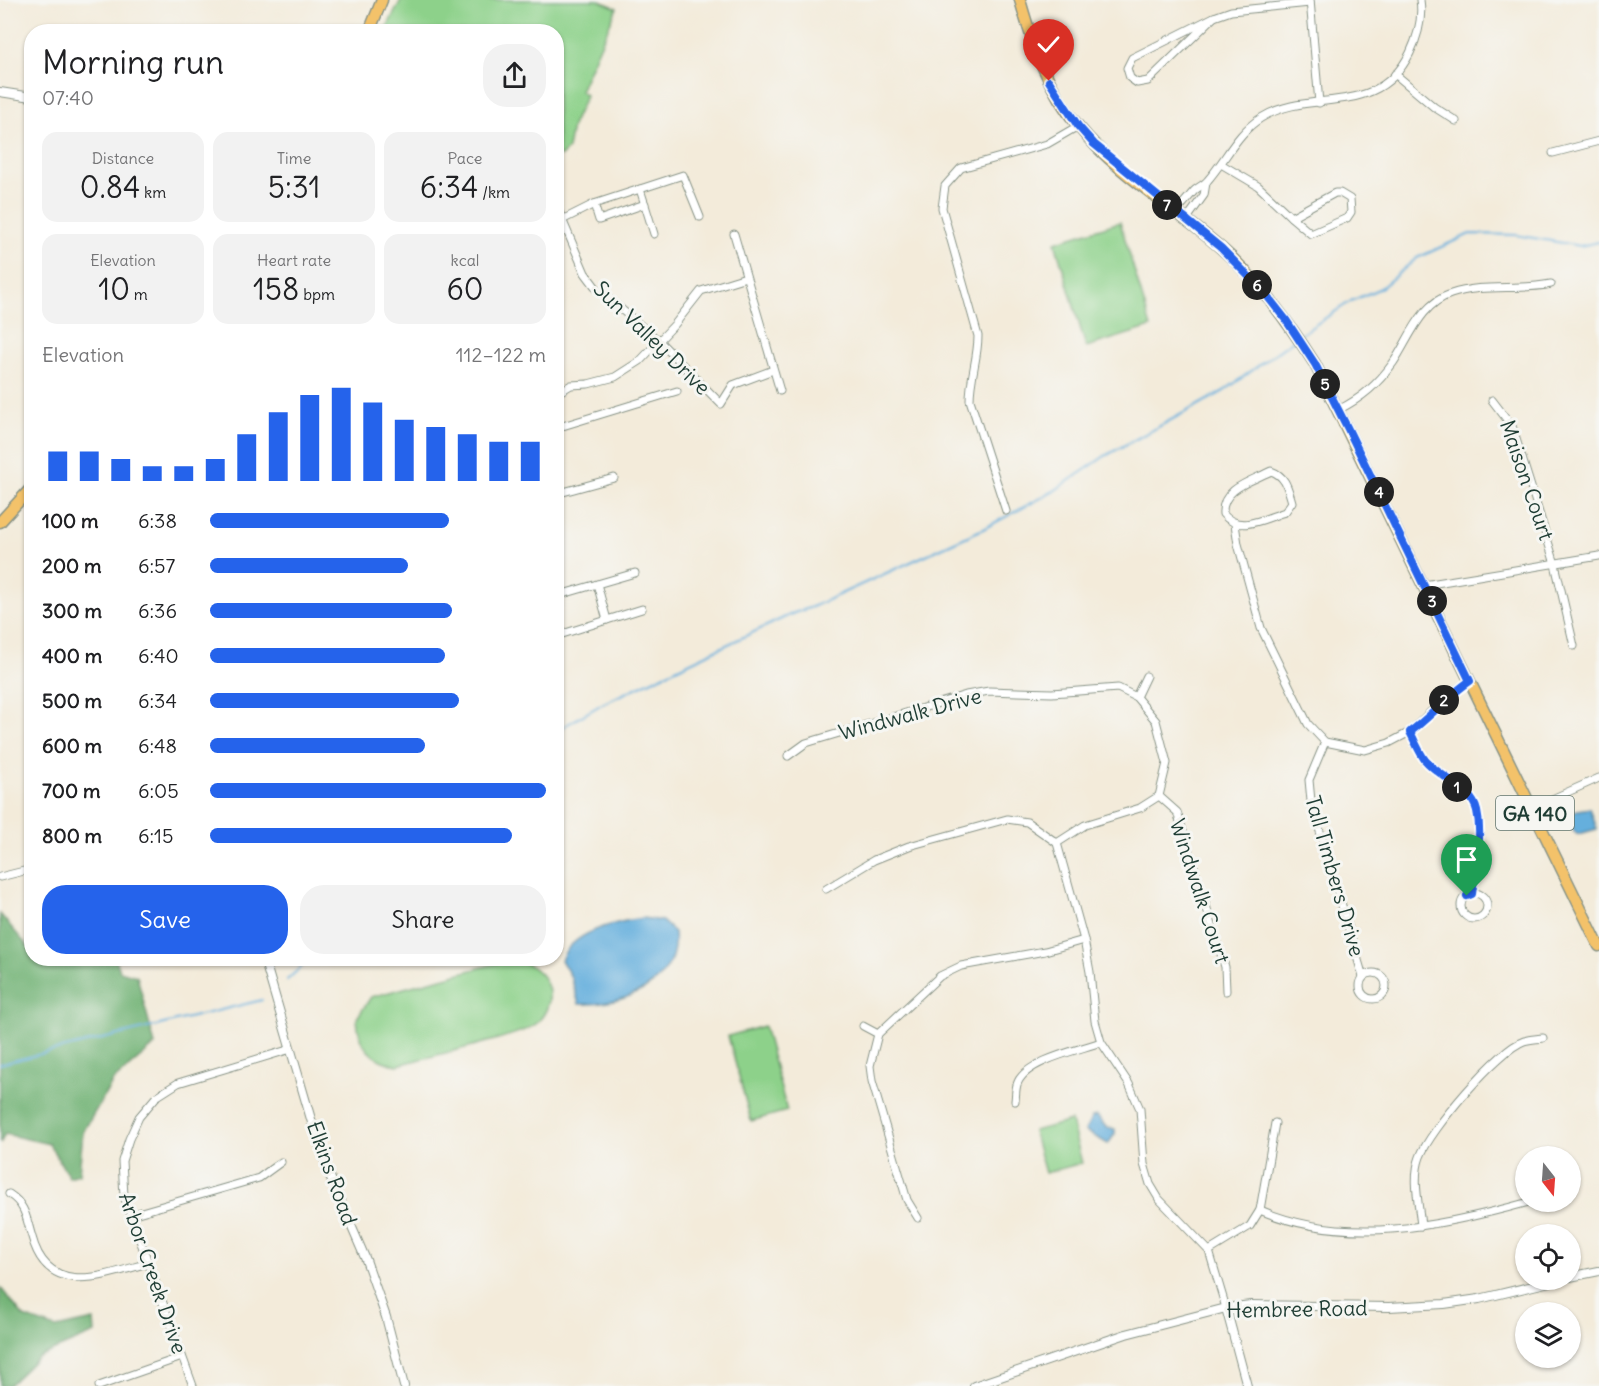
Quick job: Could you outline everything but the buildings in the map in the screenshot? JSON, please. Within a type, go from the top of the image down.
[{"type":"main road","points":[[372,24],[383,0]]},
{"type":"main road","points":[[379,24],[383,0]]},
{"type":"main road","name":"GA 140","points":[[1020,0],[1032,42],[1047,78],[1078,126],[1112,161],[1221,248],[1264,292],[1303,346],[1338,410],[1599,946]]},
{"type":"main road","points":[[0,522],[24,496]]},
{"type":"street","points":[[1176,212],[1196,189],[1206,183],[1244,133],[1262,117],[1285,108],[1366,94],[1395,74],[1415,42],[1420,25],[1420,0]]},
{"type":"street","points":[[1214,17],[1148,81],[1137,83],[1130,78],[1127,68],[1132,58],[1214,17],[1231,11],[1310,2],[1319,103]]},
{"type":"street","points":[[1395,74],[1434,107],[1456,121]]},
{"type":"street","points":[[0,92],[24,96]]},
{"type":"street","points":[[1006,511],[970,400],[970,384],[978,351],[978,336],[942,208],[942,193],[949,179],[962,168],[1047,144],[1078,126]]},
{"type":"street","points":[[1553,153],[1599,141]]},
{"type":"street","points":[[1221,164],[1258,186],[1291,217],[1306,231],[1316,234],[1347,218],[1352,212],[1352,203],[1346,195],[1335,193],[1291,217]]},
{"type":"street","points":[[564,219],[594,204],[683,175],[700,217]]},
{"type":"street","points":[[1186,220],[1204,195],[1206,183]]},
{"type":"street","points":[[640,189],[654,234]]},
{"type":"street","points":[[594,204],[599,220],[645,204]]},
{"type":"street","name":"Sun Valley Drive","points":[[564,225],[585,273],[597,290],[659,341],[721,405],[733,385],[774,369]]},
{"type":"street","points":[[734,234],[780,391]]},
{"type":"street","points":[[564,389],[571,385],[588,384],[615,376],[640,361],[701,291],[746,277]]},
{"type":"street","points":[[1338,410],[1360,399],[1374,387],[1393,363],[1427,309],[1438,300],[1473,288],[1536,287],[1551,284]]},
{"type":"street","points":[[564,425],[677,390]]},
{"type":"street","name":"Maison Court","points":[[1492,400],[1512,426],[1555,564],[1574,646]]},
{"type":"street","points":[[1235,524],[1253,522],[1285,512],[1292,502],[1286,482],[1277,473],[1271,471],[1232,491],[1224,498],[1223,514],[1235,524],[1238,544],[1261,628],[1308,724],[1325,742],[1365,750],[1389,743],[1425,721],[1447,696],[1470,681]]},
{"type":"street","points":[[564,492],[614,478]]},
{"type":"street","points":[[1424,585],[1599,556]]},
{"type":"street","points":[[564,594],[635,573]]},
{"type":"street","points":[[597,584],[607,620]]},
{"type":"street","points":[[564,633],[642,609]]},
{"type":"street","points":[[1057,843],[1084,825],[1140,808],[1159,796],[1167,763],[1156,721],[1136,697],[1146,676]]},
{"type":"street","name":"Windwalk Drive","points":[[788,756],[806,743],[966,695],[989,692],[1052,693],[1118,688],[1136,697]]},
{"type":"street","points":[[1410,732],[1425,760],[1442,777],[1465,792],[1477,810],[1479,833],[1472,894]]},
{"type":"street","name":"Tall Timbers Drive","points":[[1325,742],[1310,780],[1311,801],[1363,977]]},
{"type":"street","points":[[1532,808],[1599,778]]},
{"type":"street","name":"Windwalk Court","points":[[1159,796],[1177,812],[1225,967],[1226,991]]},
{"type":"street","points":[[826,890],[874,860],[909,846],[1006,819],[1027,822],[1057,843],[1084,940],[1095,1021],[1101,1042],[1129,1084],[1140,1109],[1144,1164],[1150,1184],[1159,1199],[1209,1251],[1247,1386]]},
{"type":"street","points":[[0,877],[24,871]]},
{"type":"street","points":[[918,1218],[907,1200],[872,1081],[870,1066],[878,1034],[940,976],[961,966],[1045,951],[1084,940]]},
{"type":"street","name":"Elkins Road","points":[[266,966],[331,1179],[366,1260],[387,1317],[404,1386]]},
{"type":"street","points":[[863,1026],[878,1034]]},
{"type":"street","points":[[1421,1226],[1416,1174],[1420,1156],[1459,1098],[1473,1084],[1523,1041],[1543,1038]]},
{"type":"street","points":[[1015,1101],[1017,1084],[1024,1073],[1042,1062],[1101,1042]]},
{"type":"street","name":"Arbor Creek Drive","points":[[193,1386],[131,1215],[122,1180],[122,1161],[139,1117],[156,1097],[178,1083],[291,1050]]},
{"type":"street","points":[[1209,1251],[1250,1226],[1260,1210],[1275,1122]]},
{"type":"street","points":[[131,1215],[259,1178],[281,1162]]},
{"type":"street","points":[[9,1194],[20,1201],[25,1210],[39,1254],[49,1267],[63,1276],[80,1279],[97,1277],[148,1263]]},
{"type":"street","points":[[1260,1210],[1286,1221],[1314,1228],[1342,1230],[1421,1226],[1465,1220],[1515,1206]]},
{"type":"street","points":[[1581,1275],[1599,1269]]},
{"type":"street","name":"Hembree Road","points":[[974,1386],[1126,1334],[1226,1308],[1251,1305],[1389,1307],[1444,1304],[1516,1290]]},
{"type":"street","points":[[99,1386],[182,1357]]},
{"type":"green space","points":[[401,0],[598,0],[617,8],[580,91],[586,95],[572,126],[568,149],[564,153],[564,24],[389,24]]},
{"type":"green space","points":[[1120,222],[1151,327],[1086,347],[1055,242]]},
{"type":"green space","points":[[0,914],[24,942],[24,966],[118,966],[120,971],[137,976],[155,1045],[113,1081],[83,1132],[79,1174],[69,1177],[49,1144],[5,1134],[0,1144]]},
{"type":"green space","points":[[487,966],[530,966],[546,982],[549,1003],[536,1024],[527,1029],[398,1065],[373,1056],[360,1037],[357,1018],[371,997]]},
{"type":"green space","points":[[764,1026],[787,1111],[751,1121],[728,1036]]},
{"type":"green space","points":[[1071,1121],[1082,1163],[1045,1173],[1033,1131]]},
{"type":"green space","points":[[0,1287],[24,1317],[56,1328],[94,1320],[95,1333],[38,1357],[8,1386],[0,1386]]},
{"type":"water","points":[[1590,808],[1597,829],[1579,834],[1574,832],[1569,816],[1577,810]]},
{"type":"water","points":[[643,918],[662,921],[674,932],[673,950],[668,965],[646,988],[630,996],[596,1004],[579,1004],[571,977],[564,965],[564,955],[584,935],[620,922]]},
{"type":"water","points":[[1097,1116],[1106,1127],[1115,1129],[1115,1134],[1108,1144],[1085,1131],[1092,1117]]},
{"type":"waterway","points":[[1300,335],[1351,301],[1381,288],[1417,258],[1470,234],[1516,235],[1580,246],[1599,242]]},
{"type":"waterway","points":[[564,726],[602,704],[794,613],[812,607],[983,529],[1054,491],[1105,456],[1224,391],[1295,339]]},
{"type":"waterway","points":[[287,980],[302,966]]},
{"type":"waterway","points":[[0,1064],[262,1000]]},
{"type":"route","points":[[1049,81],[1059,100],[1094,144],[1239,265],[1286,320],[1315,364],[1470,681],[1447,696],[1425,721],[1410,732],[1425,760],[1442,777],[1465,792],[1477,810],[1479,833],[1472,894],[1467,896]]}]
